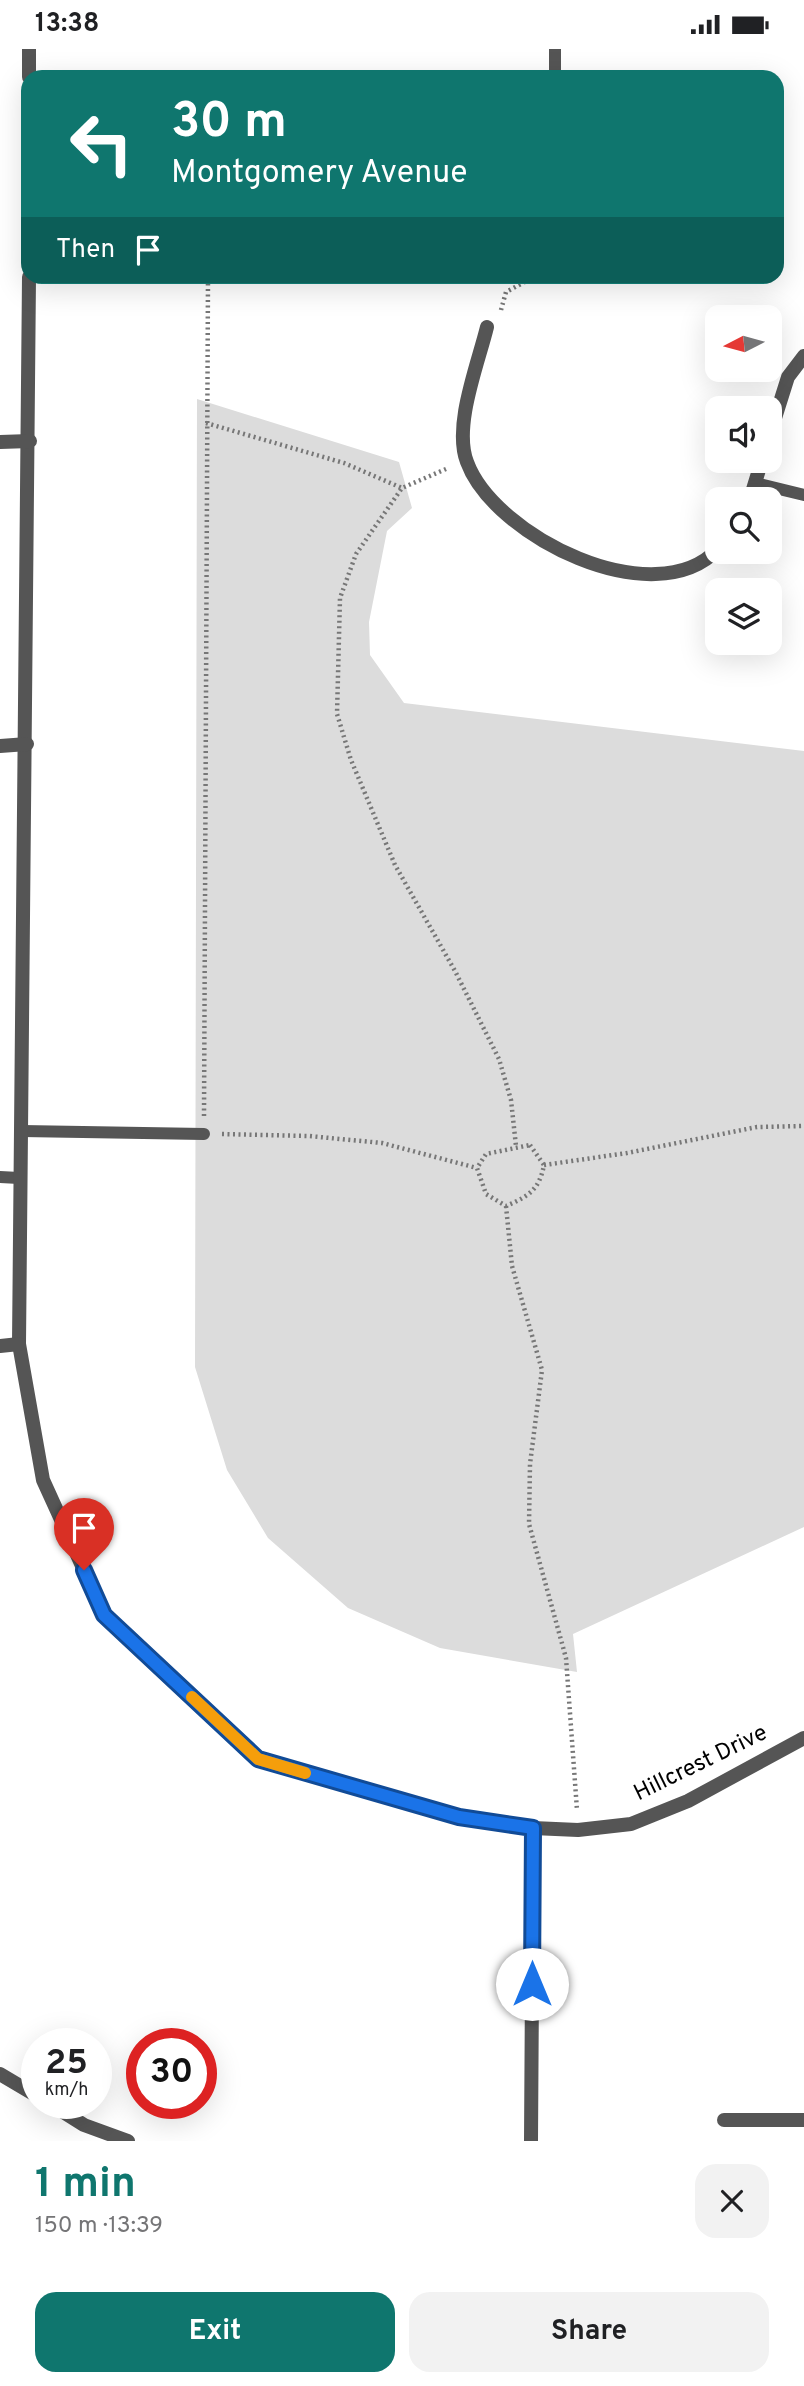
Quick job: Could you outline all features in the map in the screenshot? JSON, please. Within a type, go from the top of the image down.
[{"type":"street","points":[[29,49],[29,70]]},
{"type":"street","name":"Hillcrest Drive","points":[[29,284],[30,442],[19,1344],[43,1480],[104,1615],[258,1759],[459,1817],[533,1828],[578,1831],[631,1824],[688,1801],[804,1738]]},
{"type":"street","points":[[487,327],[463,425],[466,461],[481,490],[504,515],[568,556],[639,574],[682,571],[705,557]]},
{"type":"street","points":[[782,396],[788,377],[804,356]]},
{"type":"street","points":[[0,442],[30,442]]},
{"type":"street","points":[[754,487],[758,473]]},
{"type":"street","points":[[0,746],[27,744]]},
{"type":"street","points":[[0,1346],[19,1344]]},
{"type":"street","points":[[531,2141],[533,1828]]},
{"type":"street","points":[[0,2074],[21,2086]]},
{"type":"street","points":[[74,2119],[128,2141]]},
{"type":"street","points":[[724,2120],[804,2120]]},
{"type":"lane","points":[[555,49],[555,70]]},
{"type":"lane","points":[[755,483],[804,495]]},
{"type":"lane","points":[[22,1131],[204,1134]]},
{"type":"lane","points":[[0,1177],[19,1178]]},
{"type":"path","points":[[208,284],[204,1134],[309,1136],[382,1143],[477,1168]]},
{"type":"path","points":[[487,327],[499,317],[506,292],[521,284]]},
{"type":"path","points":[[206,423],[344,463],[402,488]]},
{"type":"path","points":[[466,461],[402,488],[356,554],[340,598],[337,714],[351,760],[395,865],[455,971],[499,1059],[511,1100],[516,1146]]},
{"type":"path","points":[[544,1165],[626,1153],[757,1127],[804,1126]]},
{"type":"path","points":[[477,1168],[486,1154],[530,1145],[544,1165],[541,1182],[529,1196],[506,1206]]},
{"type":"path","points":[[477,1168],[486,1194],[506,1206]]},
{"type":"path","points":[[506,1206],[512,1266],[542,1370],[530,1464],[529,1524],[566,1658],[578,1831]]},
{"type":"shaded area","points":[[197,399],[399,462],[412,508],[387,531],[369,622],[370,655],[404,703],[804,751],[804,1527],[573,1634],[577,1672],[440,1648],[348,1608],[268,1538],[227,1470],[195,1367]]},
{"type":"slow traffic","points":[[192,1697],[258,1759],[305,1773]]},
{"type":"route","points":[[84,1570],[104,1615],[258,1759],[459,1817],[533,1828],[532,1984]]}]
